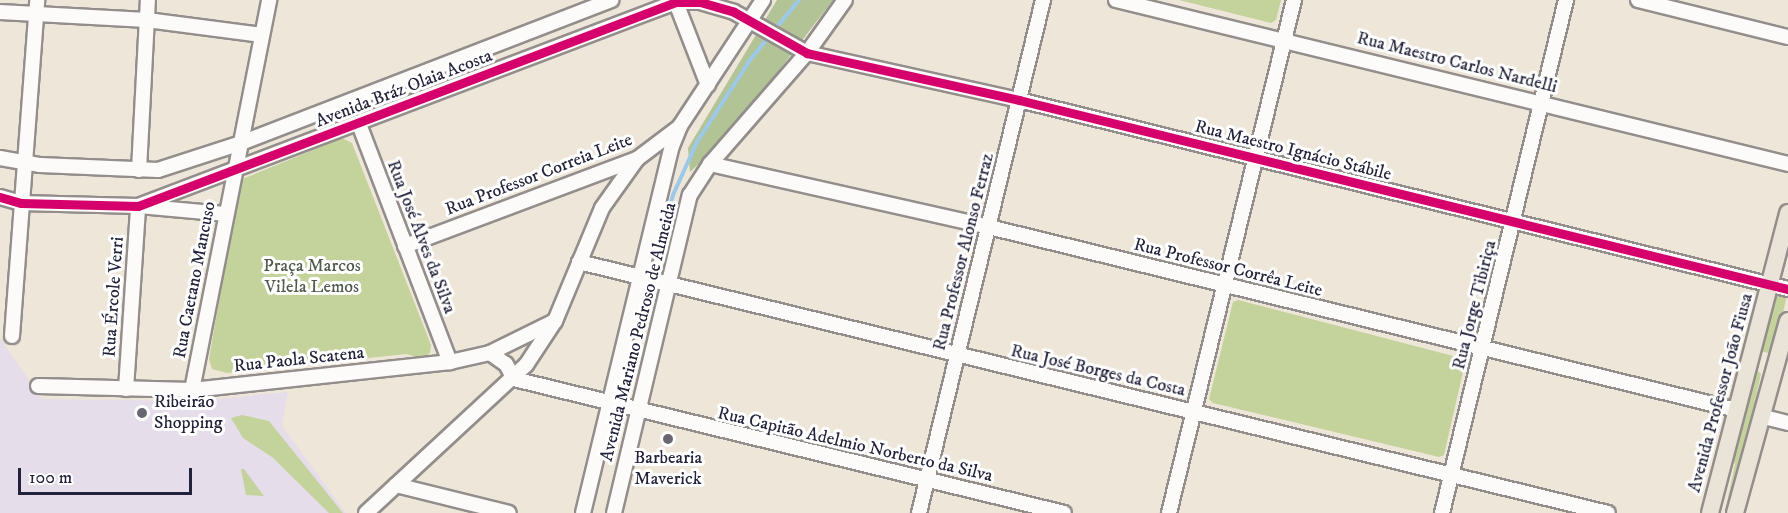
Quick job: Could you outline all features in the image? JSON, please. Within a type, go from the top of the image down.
[{"type":"main road","name":"Avenida Professor João Fiusa","points":[[1713,512],[1788,213]]},
{"type":"main road","points":[[1736,513],[1764,417],[1788,321]]},
{"type":"main road","points":[[1754,354],[1778,361]]},
{"type":"street","points":[[12,336],[37,0]]},
{"type":"street","points":[[139,170],[148,0]]},
{"type":"street","name":"Rua Caetano Mancuso","points":[[192,390],[269,0]]},
{"type":"street","name":"Avenida Bráz Olaia Acosta","points":[[0,158],[26,163],[139,170],[177,165],[241,143],[610,0]]},
{"type":"street","points":[[680,126],[763,0]]},
{"type":"street","name":"Avenida Mariano Pedroso de Almeida","points":[[614,513],[690,195],[710,164],[807,53],[845,0]]},
{"type":"street","name":"Rua Professor Alonso Ferraz","points":[[919,513],[1043,0]]},
{"type":"street","name":"Rua Maestro Carlos Nardelli","points":[[1116,0],[1284,39],[1788,164]]},
{"type":"street","points":[[1168,513],[1294,0]]},
{"type":"street","name":"Rua Jorge Tibiriça","points":[[1442,513],[1566,0]]},
{"type":"street","points":[[1638,0],[1788,37]]},
{"type":"street","points":[[675,1],[708,85]]},
{"type":"street","name":"Avenida Bráz Olaia Acosta","points":[[0,197],[21,203],[138,206],[236,171],[675,1],[717,5],[807,53]]},
{"type":"street","points":[[0,12],[147,20],[262,35]]},
{"type":"street","points":[[496,44],[503,58],[497,70]]},
{"type":"street","name":"Rua Maestro Ignácio Stábile","points":[[807,53],[1019,100],[1788,289]]},
{"type":"street","name":"Rua José Alves da Silva","points":[[359,124],[450,362]]},
{"type":"street","name":"Avenida Mariano Pedroso de Almeida","points":[[583,513],[611,405],[660,185],[680,126]]},
{"type":"street","name":"Rua Professor Correia Leite","points":[[405,246],[637,159],[680,126]]},
{"type":"street","points":[[366,513],[514,379],[555,321],[602,208],[637,159]]},
{"type":"street","name":"Rua Professor Corrêa Leite","points":[[710,164],[989,227],[1737,410]]},
{"type":"street","points":[[138,206],[226,214]]},
{"type":"street","name":"Rua Ércole Verri","points":[[126,389],[138,206]]},
{"type":"street","name":"Rua José Borges da Costa","points":[[579,262],[1608,513]]},
{"type":"street","name":"Rua Paola Scatena","points":[[39,386],[192,390],[450,362],[490,353],[555,321]]},
{"type":"street","points":[[490,353],[506,364],[514,379]]},
{"type":"street","name":"Rua Capitão Adelmio Norberto da Silva","points":[[514,379],[637,412],[1064,513]]},
{"type":"street","points":[[1764,417],[1788,423]]},
{"type":"street","points":[[396,484],[509,513]]},
{"type":"shaded area","name":"Ribeirão Shopping","points":[[0,338],[42,399],[197,401],[288,392],[282,426],[346,513],[0,513]]},
{"type":"green space","points":[[777,0],[833,0],[729,136],[690,172],[688,148]]},
{"type":"green space","points":[[1179,0],[1281,0],[1276,20],[1271,23]]},
{"type":"green space","name":"Praça Marcos Vilela Lemos","points":[[342,138],[352,143],[431,345],[430,353],[424,359],[406,354],[227,373],[212,369],[209,359],[240,180]]},
{"type":"green space","points":[[1772,290],[1788,294],[1773,354],[1757,350]]},
{"type":"green space","points":[[1238,300],[1461,358],[1465,363],[1444,455],[1439,457],[1213,403],[1209,399],[1233,302]]},
{"type":"green space","points":[[1757,370],[1761,374],[1731,510],[1725,512],[1735,464],[1732,456],[1753,373]]},
{"type":"green space","points":[[242,415],[269,421],[343,513],[329,513],[272,457],[243,438],[231,418]]},
{"type":"green space","points":[[241,469],[244,469],[264,496],[246,495]]},
{"type":"waterway","points":[[656,255],[673,195],[697,142],[750,60],[799,0]]},
{"type":"cycle path","points":[[0,197],[21,203],[138,206],[676,2],[700,2],[734,12],[807,53],[1019,100],[1788,289]]},
{"type":"place","name":"Ribeirão Shopping","points":[[142,413]]},
{"type":"place","name":"Barbearia Maverick","points":[[668,439]]}]
